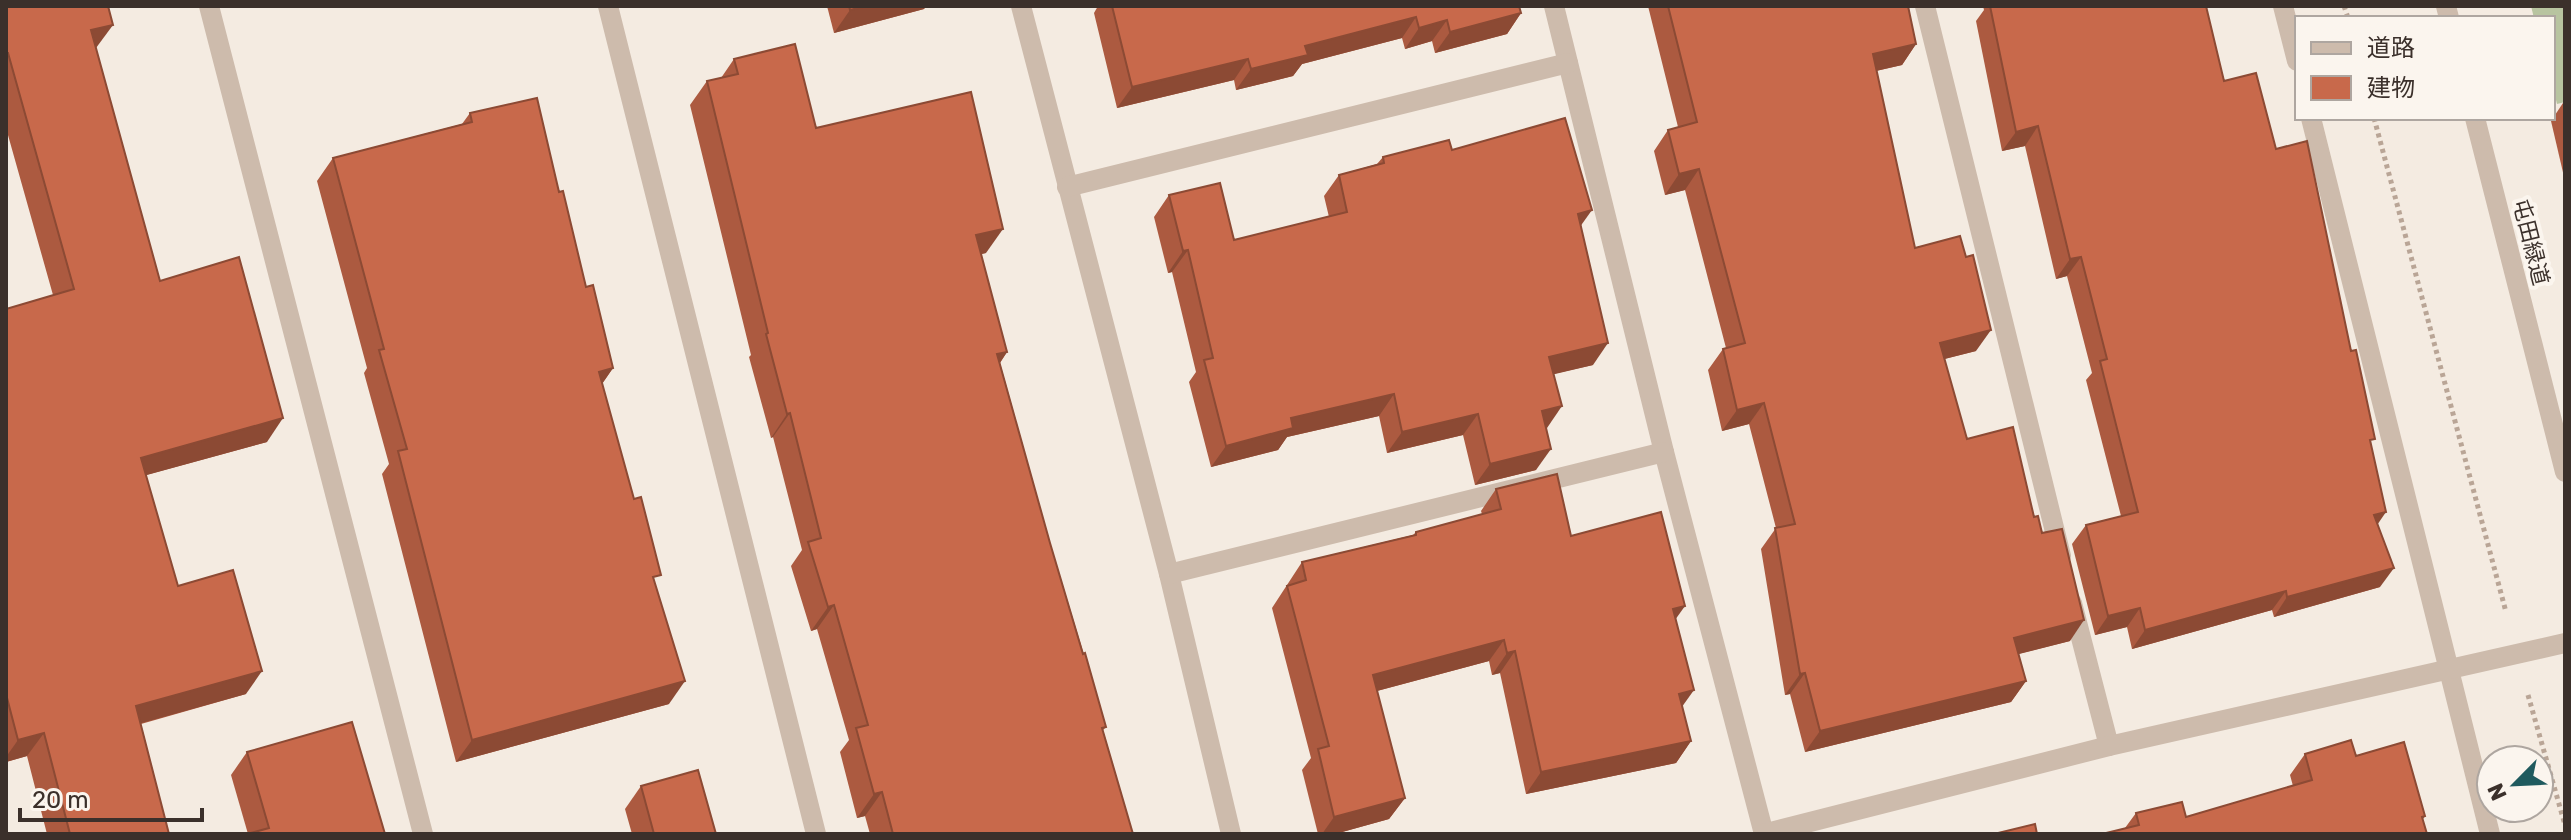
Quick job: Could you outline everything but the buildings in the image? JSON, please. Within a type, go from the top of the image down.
[{"type":"street","points":[[209,6],[423,834]]},
{"type":"street","points":[[608,6],[816,834]]},
{"type":"street","points":[[1021,6],[1169,574],[1231,834]]},
{"type":"street","points":[[1554,6],[1664,452],[1764,834],[2109,746],[2565,643]]},
{"type":"street","points":[[1925,6],[2109,746]]},
{"type":"street","points":[[2283,6],[2295,53]]},
{"type":"street","points":[[1067,187],[1568,63]]},
{"type":"street","points":[[2312,120],[2490,834]]},
{"type":"street","name":"屯田緑道","points":[[2476,120],[2565,472]]},
{"type":"street","points":[[1169,574],[1664,452]]},
{"type":"path","points":[[2375,120],[2565,825]]},
{"type":"green space","points":[[2531,6],[2565,6],[2565,102],[2557,104],[2555,96],[2555,16],[2534,16]]}]
